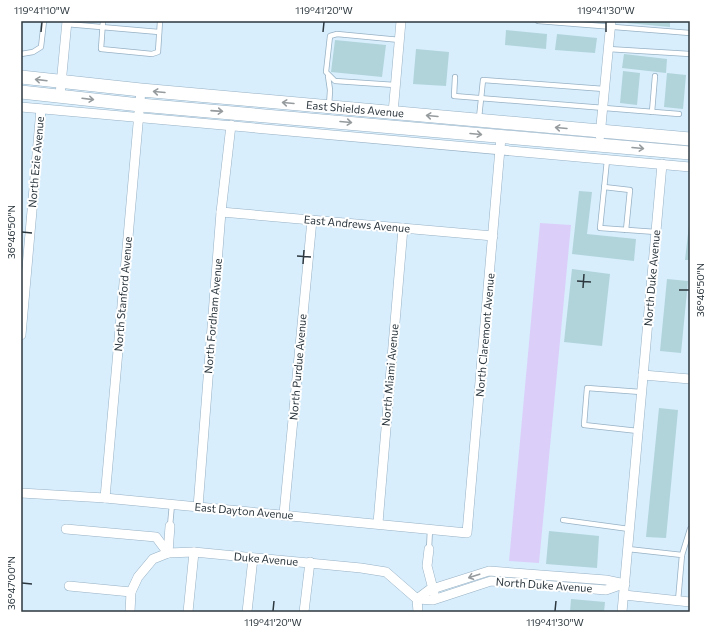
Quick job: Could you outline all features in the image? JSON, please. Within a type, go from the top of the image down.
[{"type":"main road","name":"East Shields Avenue","points":[[21,77],[141,90],[329,102],[393,113],[479,120],[690,152]]},
{"type":"main road","name":"East Shields Avenue","points":[[21,92],[60,95],[139,112],[266,115],[501,137],[690,139]]},
{"type":"street","points":[[393,113],[401,21]]},
{"type":"street","points":[[60,95],[67,23]]},
{"type":"street","points":[[603,159],[600,138],[611,23]]},
{"type":"street","name":"North Stanford Avenue","points":[[105,498],[141,90]]},
{"type":"street","name":"East Shields Avenue","points":[[21,107],[139,112],[231,125],[500,151],[690,167]]},
{"type":"street","name":"North Ezie Avenue","points":[[21,335],[41,109]]},
{"type":"street","name":"North Fordham Avenue","points":[[198,507],[221,212],[231,125]]},
{"type":"street","name":"North Claremont Avenue","points":[[467,533],[501,137]]},
{"type":"street","name":"North Duke Avenue","points":[[622,612],[662,164]]},
{"type":"street","name":"East Andrews Avenue","points":[[221,212],[493,236]]},
{"type":"street","name":"North Purdue Avenue","points":[[284,514],[312,220]]},
{"type":"street","name":"North Miami Avenue","points":[[378,523],[403,228]]},
{"type":"street","points":[[643,375],[690,379]]},
{"type":"street","name":"East Dayton Avenue","points":[[21,493],[105,498],[284,514],[467,533]]},
{"type":"street","points":[[168,553],[170,526]]},
{"type":"street","points":[[66,529],[156,537],[168,553]]},
{"type":"street","points":[[429,548],[427,566],[436,598]]},
{"type":"street","points":[[188,612],[194,552]]},
{"type":"street","name":"Duke Avenue","points":[[130,612],[131,592],[138,577],[153,559],[168,553],[194,552],[310,562],[386,572],[417,599]]},
{"type":"street","points":[[247,612],[252,558]]},
{"type":"street","points":[[304,612],[310,562]]},
{"type":"street","name":"North Duke Avenue","points":[[417,599],[433,589],[489,571],[606,580],[625,584]]},
{"type":"street","name":"North Duke Avenue","points":[[417,599],[433,600],[491,581],[606,590],[625,584]]},
{"type":"street","points":[[69,586],[131,592]]},
{"type":"street","points":[[624,595],[690,602]]},
{"type":"street","points":[[417,599],[418,612]]},
{"type":"lane","points":[[21,54],[33,52],[41,47],[44,21]]},
{"type":"lane","points":[[103,21],[101,49],[152,54],[158,52],[160,21]]},
{"type":"lane","points":[[538,21],[611,23],[690,33]]},
{"type":"lane","points":[[67,23],[159,32]]},
{"type":"lane","points":[[329,102],[330,90],[326,72],[330,36],[338,34],[400,40]]},
{"type":"lane","points":[[608,49],[690,54]]},
{"type":"lane","points":[[328,76],[335,81],[395,85]]},
{"type":"lane","points":[[652,112],[655,76]]},
{"type":"lane","points":[[455,77],[454,96],[679,114]]},
{"type":"lane","points":[[479,120],[483,80],[604,89]]},
{"type":"lane","points":[[603,159],[604,187],[600,228],[656,232]]},
{"type":"lane","points":[[604,187],[630,190],[626,230]]},
{"type":"lane","points":[[638,432],[584,425],[587,388],[642,392]]},
{"type":"lane","points":[[170,526],[172,504]]},
{"type":"lane","points":[[563,520],[630,529]]},
{"type":"lane","points":[[678,600],[682,554],[690,529]]},
{"type":"lane","points":[[429,548],[430,530]]},
{"type":"lane","points":[[628,548],[682,554]]},
{"type":"shaded area","points":[[540,223],[571,225],[539,563],[509,561]]},
{"type":"building","points":[[627,21],[670,21],[670,27],[627,23]]},
{"type":"building","points":[[506,30],[547,34],[546,49],[505,45]]},
{"type":"building","points":[[557,34],[597,38],[595,53],[555,50]]},
{"type":"building","points":[[335,40],[386,45],[382,77],[331,72]]},
{"type":"building","points":[[416,49],[449,52],[446,86],[413,84]]},
{"type":"building","points":[[624,54],[667,59],[666,73],[622,68]]},
{"type":"building","points":[[623,71],[640,73],[637,105],[620,103]]},
{"type":"building","points":[[667,73],[686,75],[683,109],[664,107]]},
{"type":"building","points":[[579,191],[592,192],[587,234],[636,239],[634,261],[572,254]]},
{"type":"building","points":[[689,225],[690,260],[685,260]]},
{"type":"building","points":[[572,269],[610,274],[602,346],[564,342]]},
{"type":"building","points":[[667,279],[688,281],[681,353],[660,351]]},
{"type":"building","points":[[659,408],[678,410],[666,538],[646,537]]},
{"type":"building","points":[[549,531],[599,536],[597,568],[546,564]]},
{"type":"building","points":[[571,599],[605,602],[604,612],[570,612]]}]
